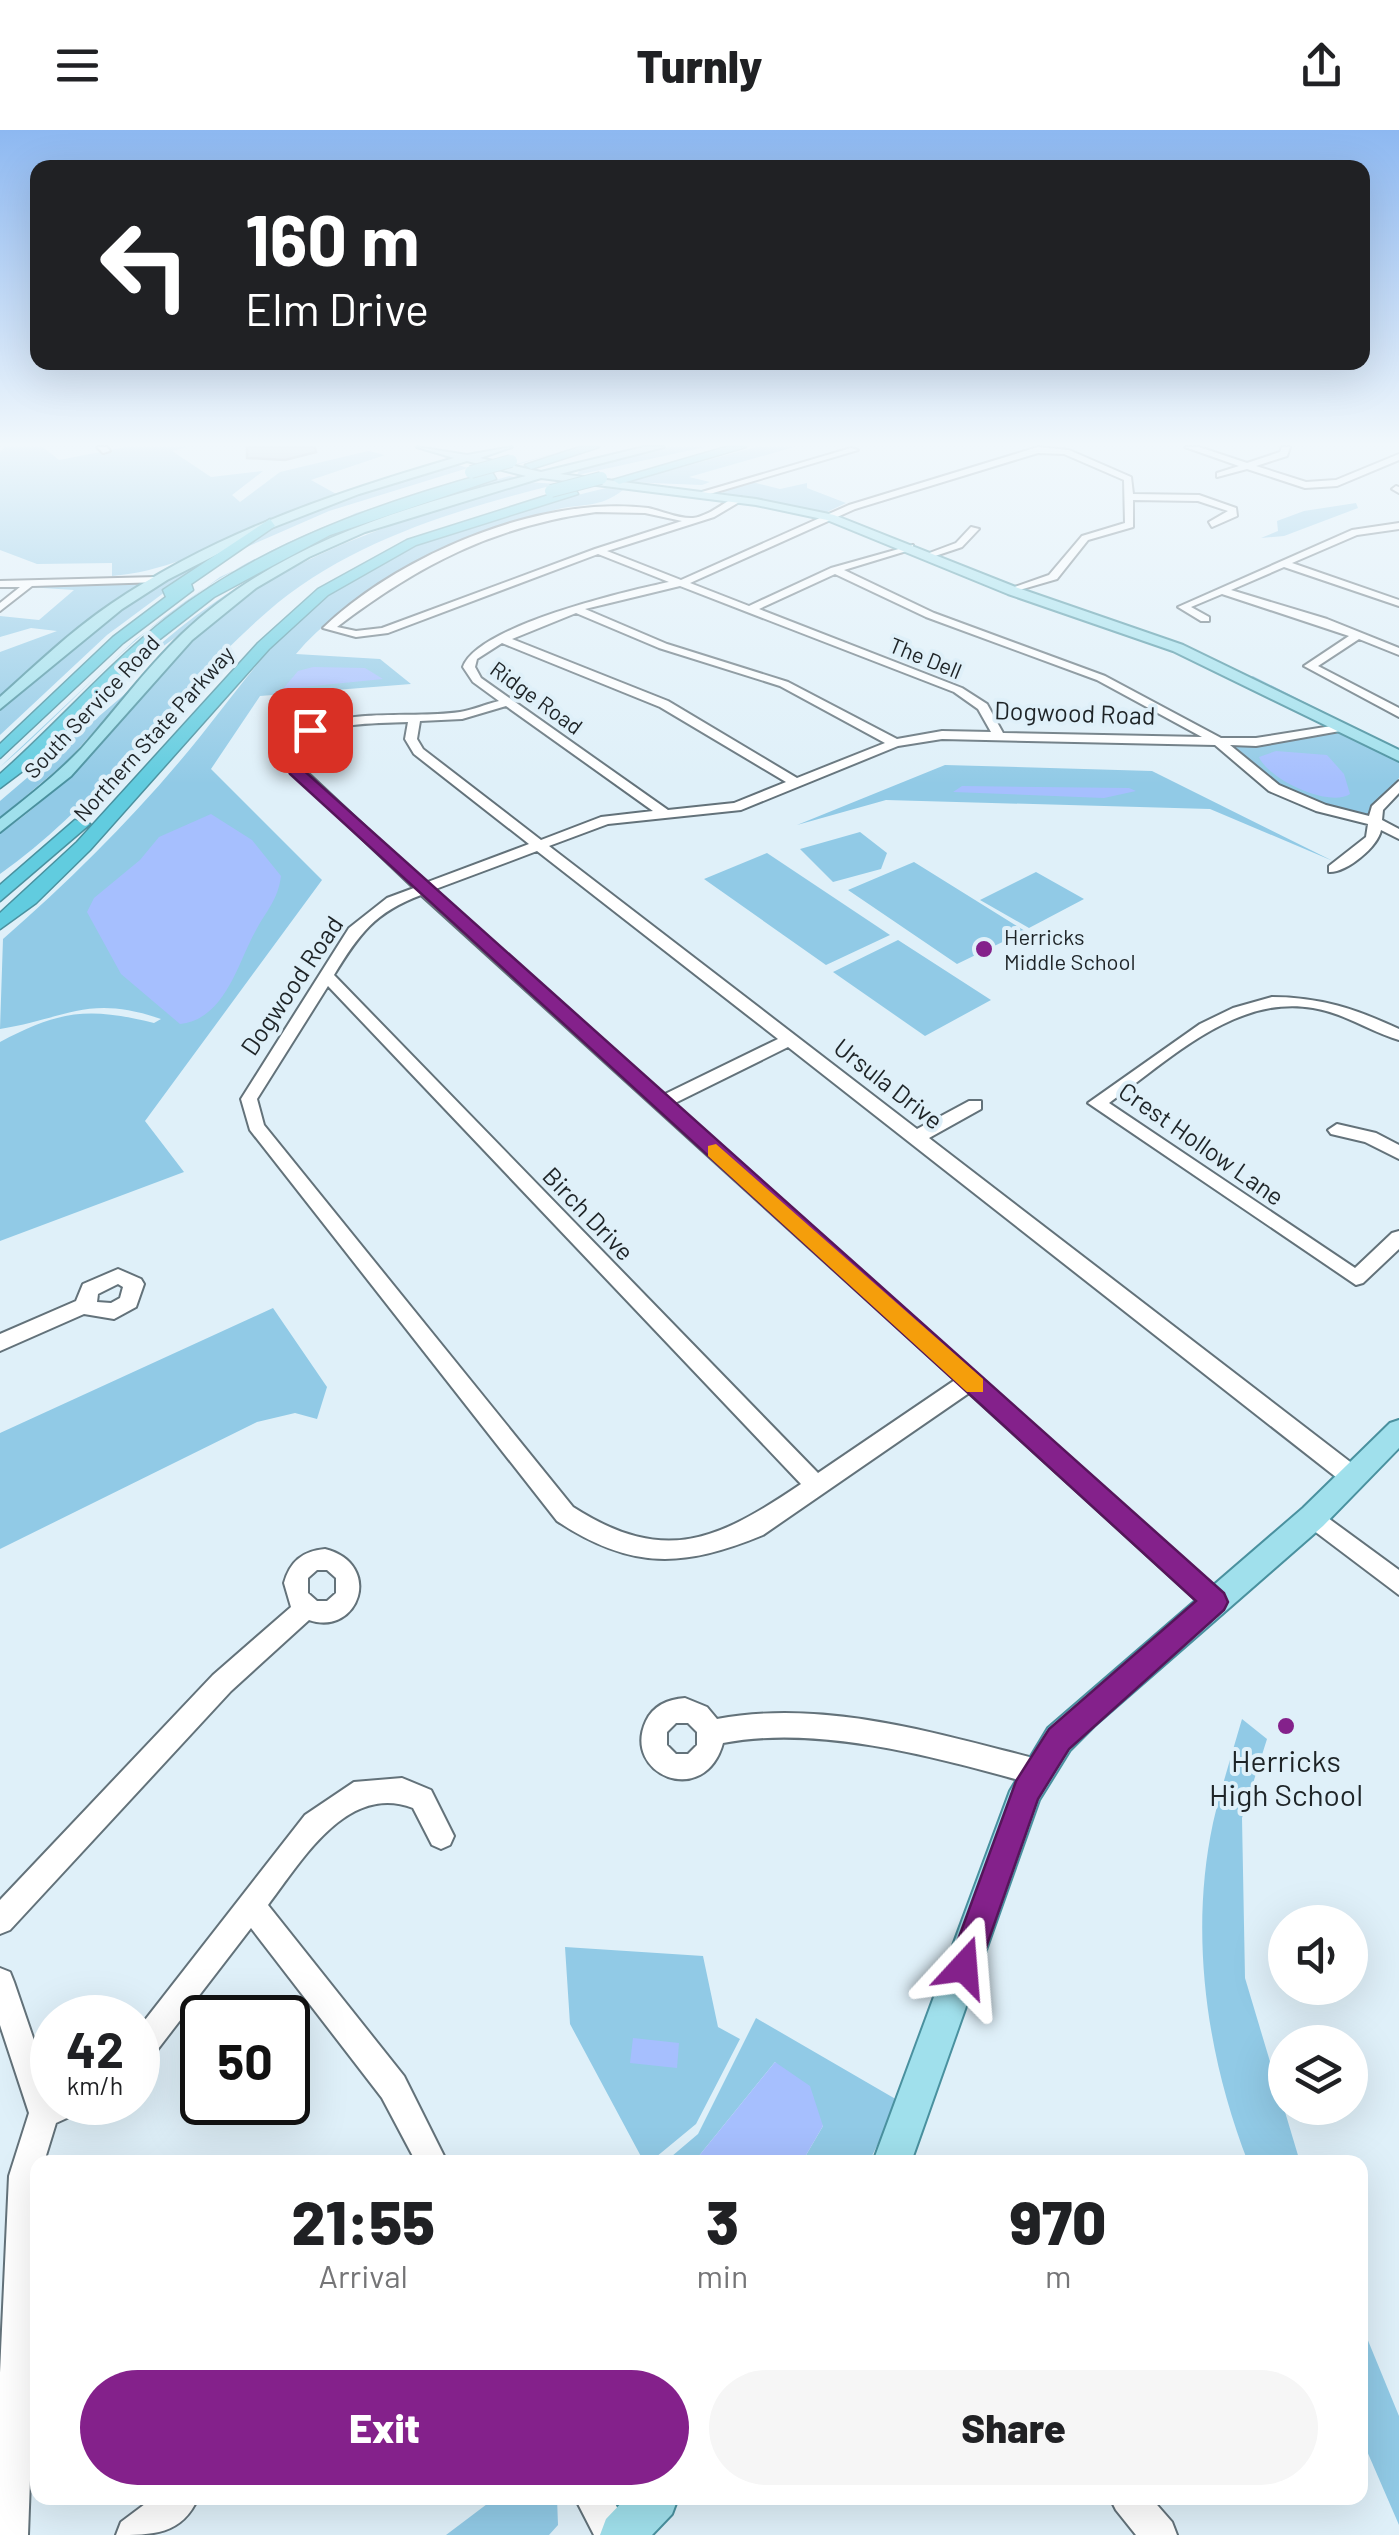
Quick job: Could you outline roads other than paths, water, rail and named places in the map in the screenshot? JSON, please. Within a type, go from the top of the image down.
[{"type":"highway","points":[[0,753],[162,598],[218,559]]},
{"type":"highway","points":[[150,613],[239,559]]},
{"type":"highway","points":[[0,786],[157,634],[222,586],[275,559]]},
{"type":"highway","name":"Northern State Parkway","points":[[0,895],[108,796],[266,623],[311,587],[364,559]]},
{"type":"highway","name":"Northern State Parkway","points":[[0,923],[81,850],[276,633],[318,595],[383,559]]},
{"type":"highway","points":[[0,786],[34,766],[175,641],[202,622]]},
{"type":"highway","points":[[0,878],[108,796]]},
{"type":"highway","points":[[0,939],[59,884],[81,850]]},
{"type":"main road","points":[[0,705],[86,629],[157,580],[198,559]]},
{"type":"main road","name":"South Service Road","points":[[0,827],[82,756],[202,622],[269,576],[302,559]]},
{"type":"main road","points":[[937,559],[1014,591],[1178,648],[1399,756]]},
{"type":"main road","points":[[895,2155],[1036,1772],[1083,1715],[1313,1518],[1399,1431]]},
{"type":"street","points":[[436,559],[378,591],[328,628],[356,634],[384,631],[576,559]]},
{"type":"street","name":"The Dell","points":[[621,559],[958,690],[983,707],[998,734]]},
{"type":"street","name":"Ridge Road","points":[[664,813],[476,680],[469,667],[479,651],[576,609],[616,595],[684,582],[735,559]]},
{"type":"street","points":[[752,608],[835,570],[870,559]]},
{"type":"street","points":[[1014,591],[1059,572],[1069,559]]},
{"type":"street","points":[[1205,619],[1183,607],[1292,559]]},
{"type":"street","points":[[1283,563],[1397,601]]},
{"type":"street","points":[[835,570],[930,615],[1102,678],[1218,741],[1274,788],[1321,808],[1374,821],[1399,835]]},
{"type":"street","points":[[0,584],[157,580]]},
{"type":"street","points":[[97,583],[136,594]]},
{"type":"street","points":[[0,604],[28,586]]},
{"type":"street","points":[[1221,590],[1399,652]]},
{"type":"street","points":[[576,609],[663,646],[784,684],[895,744]]},
{"type":"street","points":[[1358,635],[1310,666],[1399,713]]},
{"type":"street","points":[[502,639],[664,704],[797,783]]},
{"type":"street","points":[[507,702],[462,715],[321,726],[299,738],[288,756],[295,770],[423,889],[1215,1602]]},
{"type":"street","name":"Ursula Drive","points":[[414,719],[411,739],[418,751],[1354,1478]]},
{"type":"street","name":"Dogwood Road","points":[[970,1381],[755,1528],[718,1545],[680,1552],[634,1548],[591,1533],[565,1514],[248,1110],[256,1080],[364,920],[392,901],[613,818],[722,810],[895,744],[942,734],[1282,740],[1340,726]]},
{"type":"street","points":[[1334,869],[1373,838],[1374,821],[1386,796],[1399,785]]},
{"type":"street","name":"Birch Drive","points":[[326,975],[816,1485]]},
{"type":"street","name":"Crest Hollow Lane","points":[[1399,1035],[1324,1004],[1267,1001],[1237,1009],[1097,1103],[1356,1278],[1399,1238]]},
{"type":"street","points":[[662,1102],[792,1039]]},
{"type":"street","points":[[917,1136],[974,1105]]},
{"type":"street","points":[[1338,1130],[1370,1138],[1399,1152]]},
{"type":"street","points":[[0,1343],[86,1305]]},
{"type":"street","points":[[1313,1518],[1399,1584]]},
{"type":"street","points":[[0,1920],[222,1683],[305,1609]]},
{"type":"street","points":[[711,1733],[754,1724],[856,1734],[1036,1772]]},
{"type":"street","points":[[160,2024],[314,1824],[354,1795],[402,1790],[422,1800],[440,1836]]},
{"type":"street","points":[[253,1908],[394,2087],[428,2155]]},
{"type":"street","points":[[0,1982],[30,2051]]},
{"type":"street","points":[[34,2155],[48,2125]]},
{"type":"street","points":[[10,2535],[25,2176],[30,2165]]},
{"type":"street","points":[[134,2535],[171,2505]]},
{"type":"street","points":[[609,2505],[632,2516]]},
{"type":"street","points":[[1134,2505],[1159,2535]]},
{"type":"place","name":"Herricks Middle School","points":[[984,949]]},
{"type":"place","name":"Herricks High School","points":[[1286,1726]]}]
